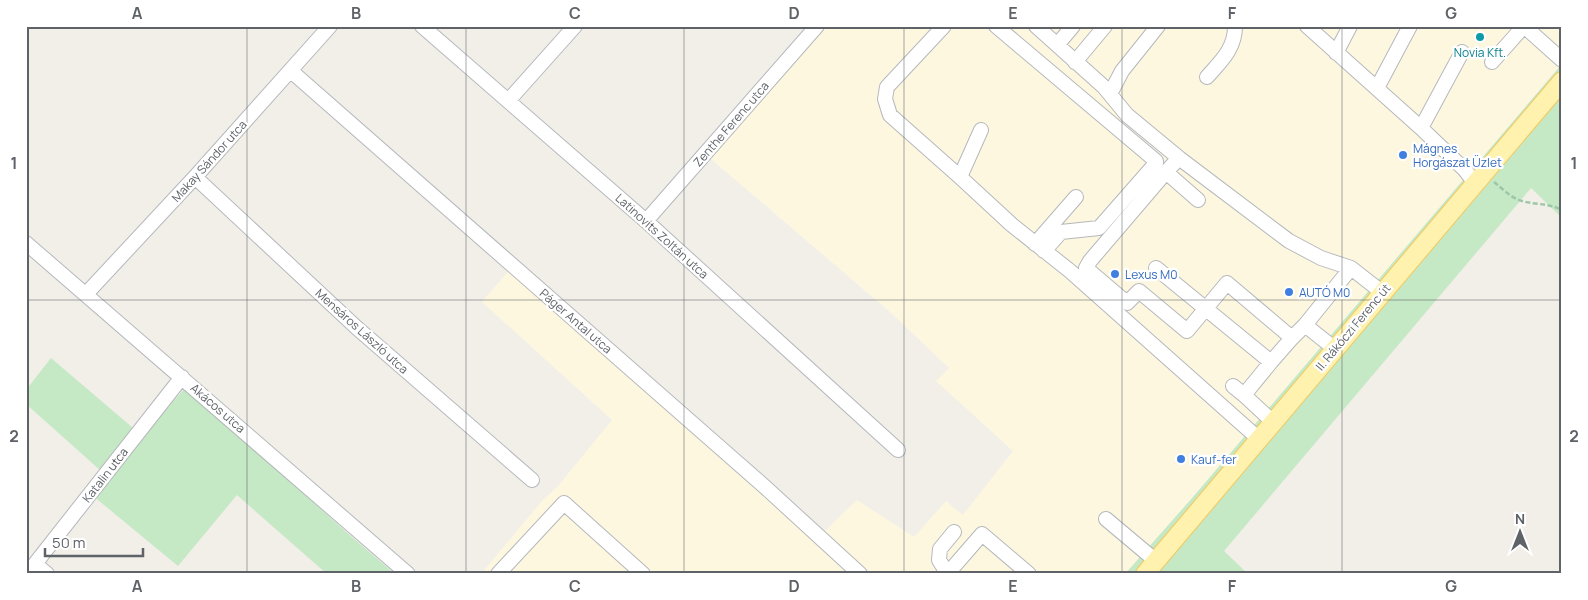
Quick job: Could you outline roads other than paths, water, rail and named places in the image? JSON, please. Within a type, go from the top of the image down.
[{"type":"main road","name":"II. Rákóczi Ferenc út","points":[[1150,567],[1562,80]]},
{"type":"street","name":"Makay Sándor utca","points":[[86,294],[195,177],[330,26]]},
{"type":"street","name":"Latinovits Zoltán utca","points":[[422,26],[646,222],[898,450]]},
{"type":"street","points":[[508,101],[576,26]]},
{"type":"street","name":"Zenthe Ferenc utca","points":[[646,222],[817,26]]},
{"type":"street","points":[[944,26],[887,86],[885,104],[890,114],[1012,225],[1070,271],[1259,440]]},
{"type":"street","points":[[996,26],[1156,161],[1098,228],[1061,232],[1040,247]]},
{"type":"street","points":[[1036,26],[1104,87],[1127,115],[1179,158],[1288,241],[1321,258],[1350,268],[1382,293]]},
{"type":"street","points":[[1057,45],[1072,26]]},
{"type":"street","points":[[1075,62],[1104,26]]},
{"type":"street","points":[[1110,94],[1122,71],[1158,26]]},
{"type":"street","points":[[1208,77],[1227,54],[1235,38],[1235,26]]},
{"type":"street","points":[[1308,26],[1465,170],[1479,178]]},
{"type":"street","points":[[1336,53],[1350,26]]},
{"type":"street","points":[[1377,88],[1410,26]]},
{"type":"street","points":[[1492,62],[1524,26],[1562,60]]},
{"type":"street","points":[[1421,128],[1462,52]]},
{"type":"street","name":"Páger Antal utca","points":[[291,71],[765,487],[860,574]]},
{"type":"street","points":[[960,177],[981,130]]},
{"type":"street","points":[[1179,158],[1086,268],[1128,303],[1139,291],[1187,331],[1227,283],[1292,338]]},
{"type":"street","points":[[1166,172],[1198,200]]},
{"type":"street","name":"Mensáros László utca","points":[[195,177],[357,328],[532,480]]},
{"type":"street","points":[[1040,247],[1076,197]]},
{"type":"street","name":"Akácos utca","points":[[26,243],[408,574]]},
{"type":"street","points":[[1156,268],[1271,362]]},
{"type":"street","points":[[1244,395],[1305,325],[1350,268]]},
{"type":"street","points":[[1305,325],[1335,349]]},
{"type":"street","name":"Katalin utca","points":[[31,569],[182,377]]},
{"type":"street","points":[[1233,386],[1274,422]]},
{"type":"street","points":[[498,574],[564,503],[643,574]]},
{"type":"street","points":[[1106,520],[1150,567]]},
{"type":"street","points":[[954,532],[940,549],[939,560],[949,573],[982,534],[1029,574]]},
{"type":"street","points":[[31,569],[47,574]]},
{"type":"place","name":"Novia Kft.","points":[[1480,37]]},
{"type":"place","name":"Mágnes Horgászat Üzlet","points":[[1403,155]]},
{"type":"place","name":"Lexus M0","points":[[1115,274]]},
{"type":"place","name":"AUTÓ M0","points":[[1289,292]]},
{"type":"place","name":"Kauf-fer","points":[[1181,459]]}]
